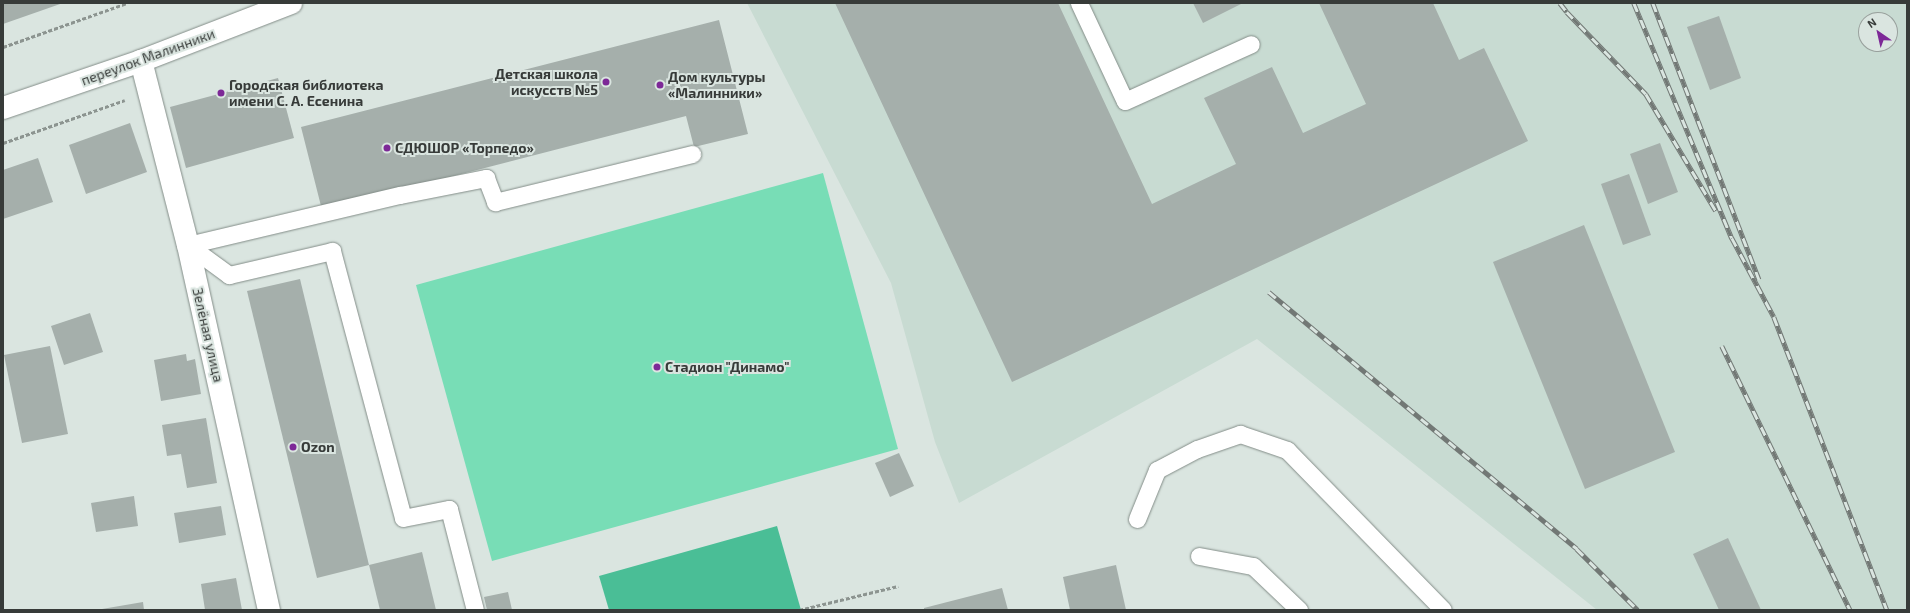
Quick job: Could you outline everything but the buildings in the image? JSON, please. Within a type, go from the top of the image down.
[{"type":"street","name":"переулок Малинники","points":[[3,108],[141,61],[291,3]]},
{"type":"street","name":"Зелёная улица","points":[[141,61],[188,245],[269,610]]},
{"type":"lane","points":[[1079,3],[1125,101],[1251,44]]},
{"type":"lane","points":[[188,245],[392,197],[486,178],[494,202],[692,154]]},
{"type":"lane","points":[[188,245],[229,275],[332,251],[403,518],[449,509],[475,610]]},
{"type":"lane","points":[[1137,519],[1157,470],[1197,448],[1240,434],[1287,450],[1443,610]]},
{"type":"lane","points":[[1198,556],[1253,566],[1299,610]]},
{"type":"path","points":[[3,47],[127,3]]},
{"type":"path","points":[[3,143],[148,93]]},
{"type":"path","points":[[800,610],[898,586]]},
{"type":"shaded area","points":[[747,3],[1907,3],[1907,610],[1597,610],[1257,339],[959,503],[935,442],[891,283]]},
{"type":"green space","name":"Стадион \"Динамо\"","points":[[823,173],[898,449],[492,561],[416,285]]},
{"type":"green space","points":[[777,526],[801,610],[609,610],[599,576]]},
{"type":"railway","points":[[1560,3],[1646,94],[1716,211]]},
{"type":"railway","points":[[1634,3],[1732,238],[1774,317],[1887,610]]},
{"type":"railway","points":[[1653,3],[1759,279]]},
{"type":"railway","points":[[1269,292],[1577,549],[1638,610]]},
{"type":"railway","points":[[1722,346],[1850,610]]},
{"type":"place","name":"Детская школа искусств №5","points":[[606,82]]},
{"type":"place","name":"Дом культуры «Малинники»","points":[[660,85]]},
{"type":"place","name":"Городская библиотека имени С. А. Есенина","points":[[221,93]]},
{"type":"place","name":"СДЮШОР «Торпедо»","points":[[387,148]]},
{"type":"place","name":"Стадион \"Динамо\"","points":[[657,367]]},
{"type":"place","name":"Ozon","points":[[293,447]]}]
